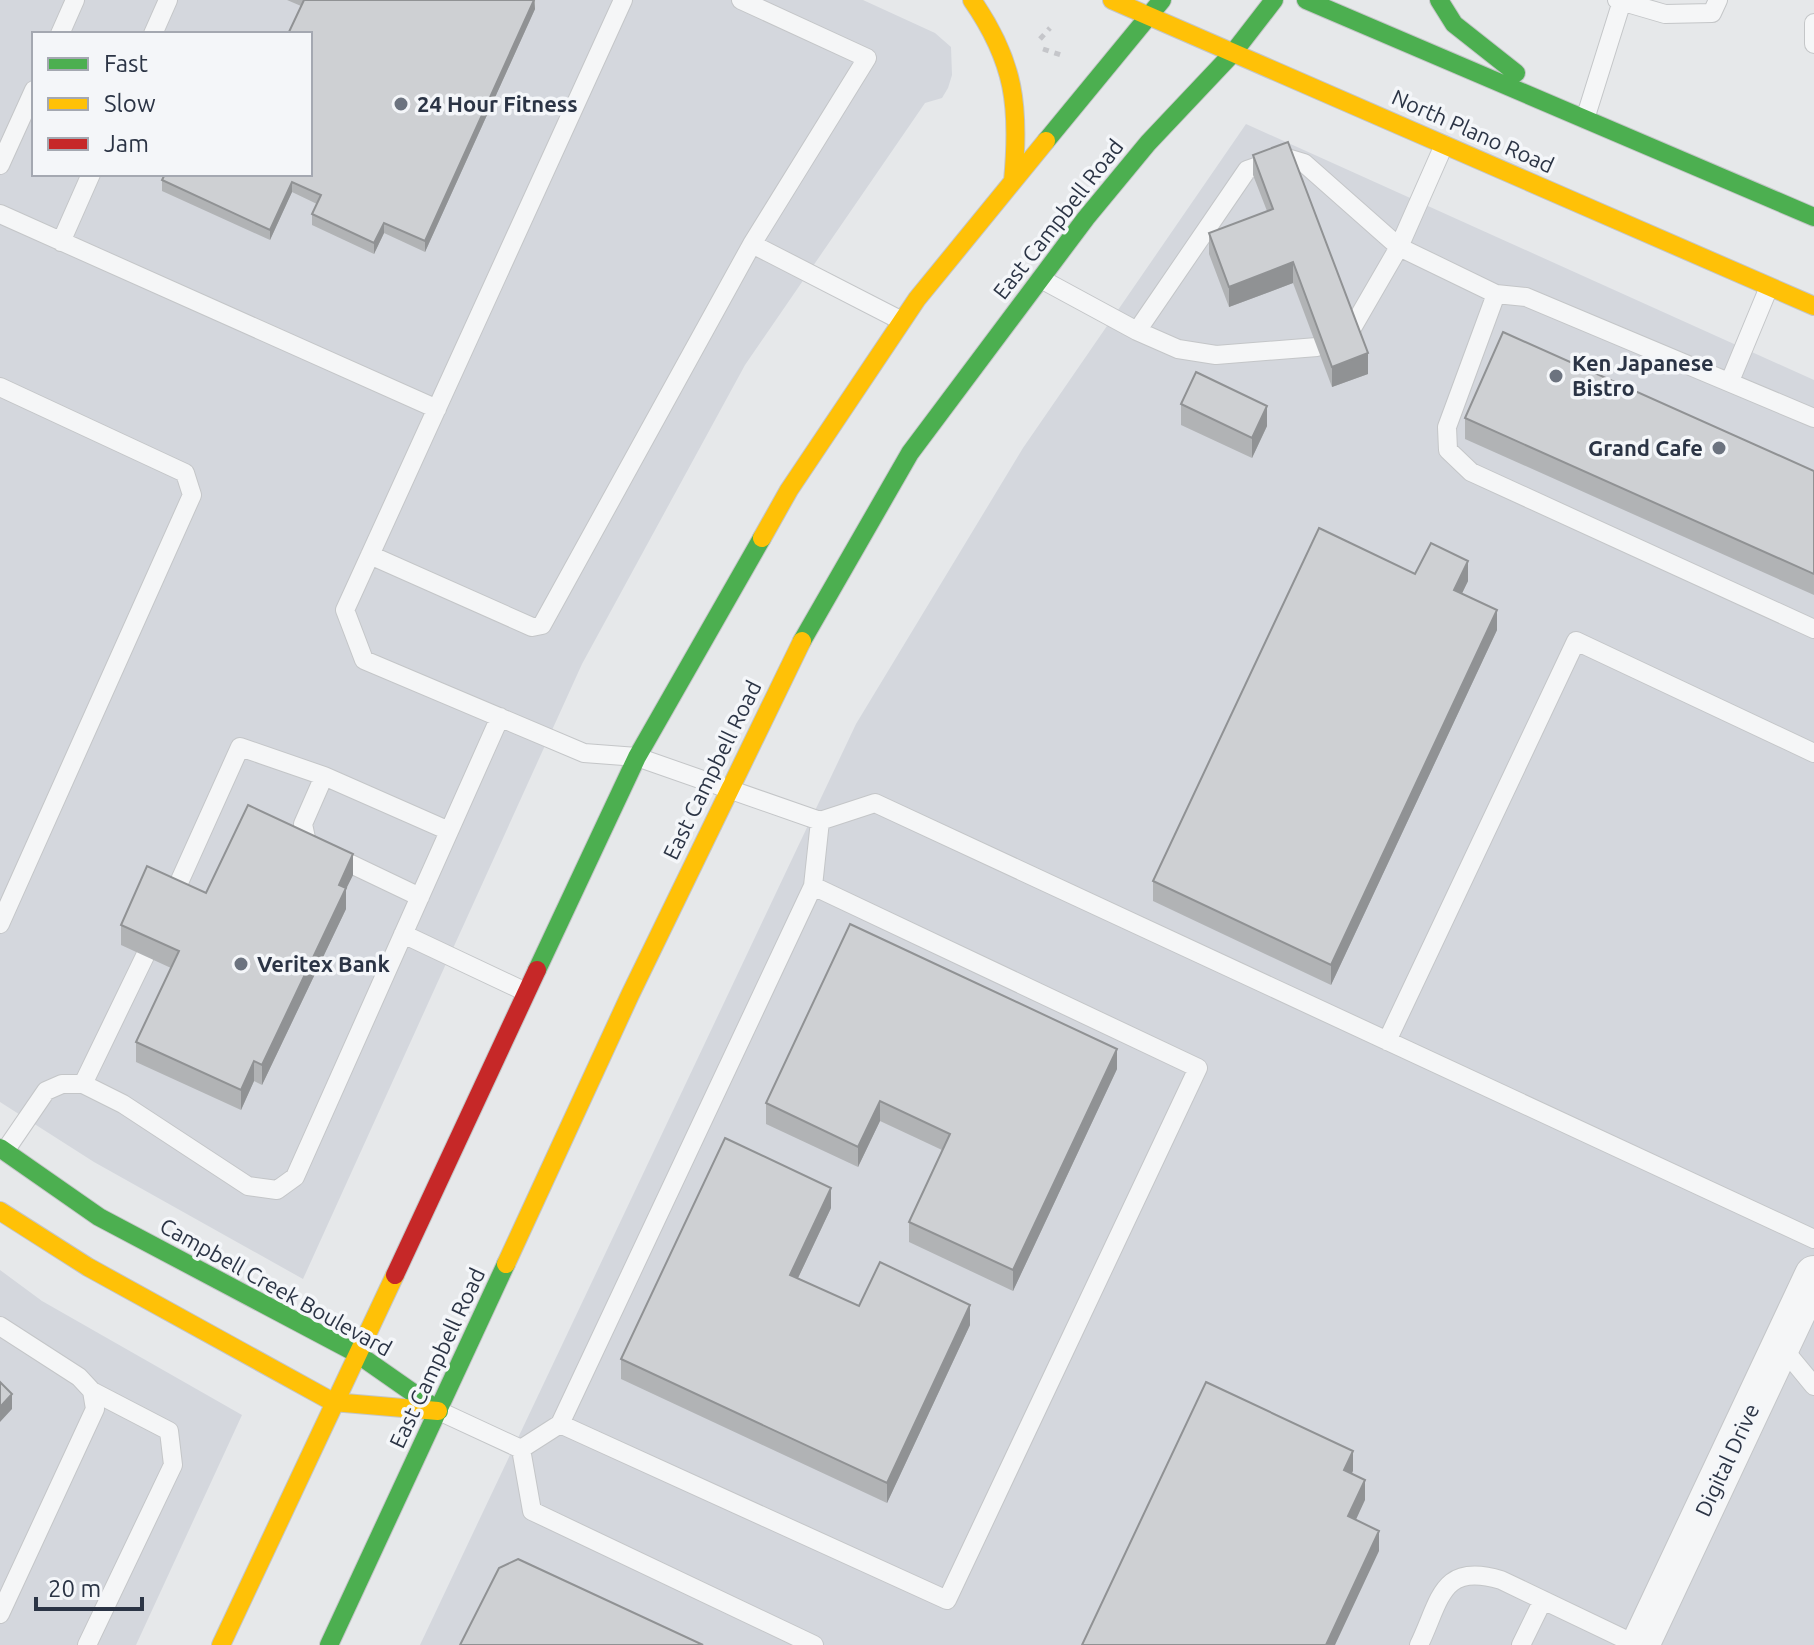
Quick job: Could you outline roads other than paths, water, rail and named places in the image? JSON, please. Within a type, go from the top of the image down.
[{"type":"main road","points":[[972,0],[991,26],[1013,73],[1019,132],[1013,181]]},
{"type":"main road","name":"North Plano Road","points":[[1112,0],[1814,306]]},
{"type":"main road","points":[[221,1645],[637,757],[789,490],[902,321],[1162,0]]},
{"type":"main road","name":"East Campbell Road","points":[[329,1645],[630,995],[787,668],[910,453],[1148,143],[1233,53],[1274,0]]},
{"type":"main road","points":[[1306,0],[1814,217]]},
{"type":"main road","points":[[1439,0],[1454,24],[1562,109]]},
{"type":"main road","name":"Campbell Creek Boulevard","points":[[2,1149],[99,1217],[356,1353],[439,1411]]},
{"type":"main road","points":[[0,1211],[88,1267],[333,1402],[439,1411]]},
{"type":"street","name":"Digital Drive","points":[[1639,1645],[1814,1275]]},
{"type":"lane","points":[[61,32],[75,0]]},
{"type":"lane","points":[[154,32],[168,0]]},
{"type":"lane","points":[[623,0],[345,610],[364,660],[584,753],[637,757],[820,821],[875,803],[1814,1239]]},
{"type":"lane","points":[[370,555],[532,627],[542,625],[752,244],[867,58],[741,0]]},
{"type":"lane","points":[[1585,119],[1620,1],[1665,14],[1712,13],[1718,0]]},
{"type":"lane","points":[[1814,23],[1814,44]]},
{"type":"lane","points":[[0,165],[32,94]]},
{"type":"lane","points":[[1351,330],[1399,247],[1444,145]]},
{"type":"lane","points":[[1137,331],[1247,170],[1284,157],[1304,163],[1399,247],[1496,294],[1526,297],[1814,418]]},
{"type":"lane","points":[[61,242],[90,176]]},
{"type":"lane","points":[[0,214],[437,409]]},
{"type":"lane","points":[[752,244],[902,321]]},
{"type":"lane","points":[[1041,279],[1137,331],[1178,349],[1216,355],[1317,347]]},
{"type":"lane","points":[[1730,381],[1769,287]]},
{"type":"lane","points":[[1496,294],[1447,427],[1448,450],[1471,472],[1814,629]]},
{"type":"lane","points":[[0,387],[185,473],[192,495],[0,924]]},
{"type":"lane","points":[[1387,1041],[1576,641],[1814,753]]},
{"type":"lane","points":[[2,1149],[46,1091],[62,1084],[83,1084],[123,1104],[248,1186],[277,1190],[295,1177],[500,717]]},
{"type":"lane","points":[[172,898],[240,747],[324,776],[449,831]]},
{"type":"lane","points":[[324,776],[303,824],[307,843],[420,897]]},
{"type":"lane","points":[[521,1449],[560,1424],[813,886],[820,821]]},
{"type":"lane","points":[[560,1424],[947,1600],[1198,1068],[813,886]]},
{"type":"lane","points":[[403,934],[526,992]]},
{"type":"lane","points":[[83,1084],[145,956]]},
{"type":"lane","points":[[0,1326],[79,1377],[92,1391],[169,1431],[173,1465],[87,1645]]},
{"type":"lane","points":[[1781,1346],[1814,1386]]},
{"type":"lane","points":[[0,1614],[95,1409],[92,1391]]},
{"type":"lane","points":[[439,1411],[521,1449]]},
{"type":"lane","points":[[521,1449],[532,1511],[814,1645]]},
{"type":"lane","points":[[1419,1645],[1449,1582],[1463,1574],[1479,1573],[1501,1580],[1639,1645]]},
{"type":"lane","points":[[1521,1645],[1543,1600]]},
{"type":"place","name":"24 Hour Fitness","points":[[401,104]]},
{"type":"place","name":"Ken Japanese Bistro","points":[[1556,376]]},
{"type":"place","name":"Grand Cafe","points":[[1719,448]]},
{"type":"place","name":"Veritex Bank","points":[[241,964]]}]
